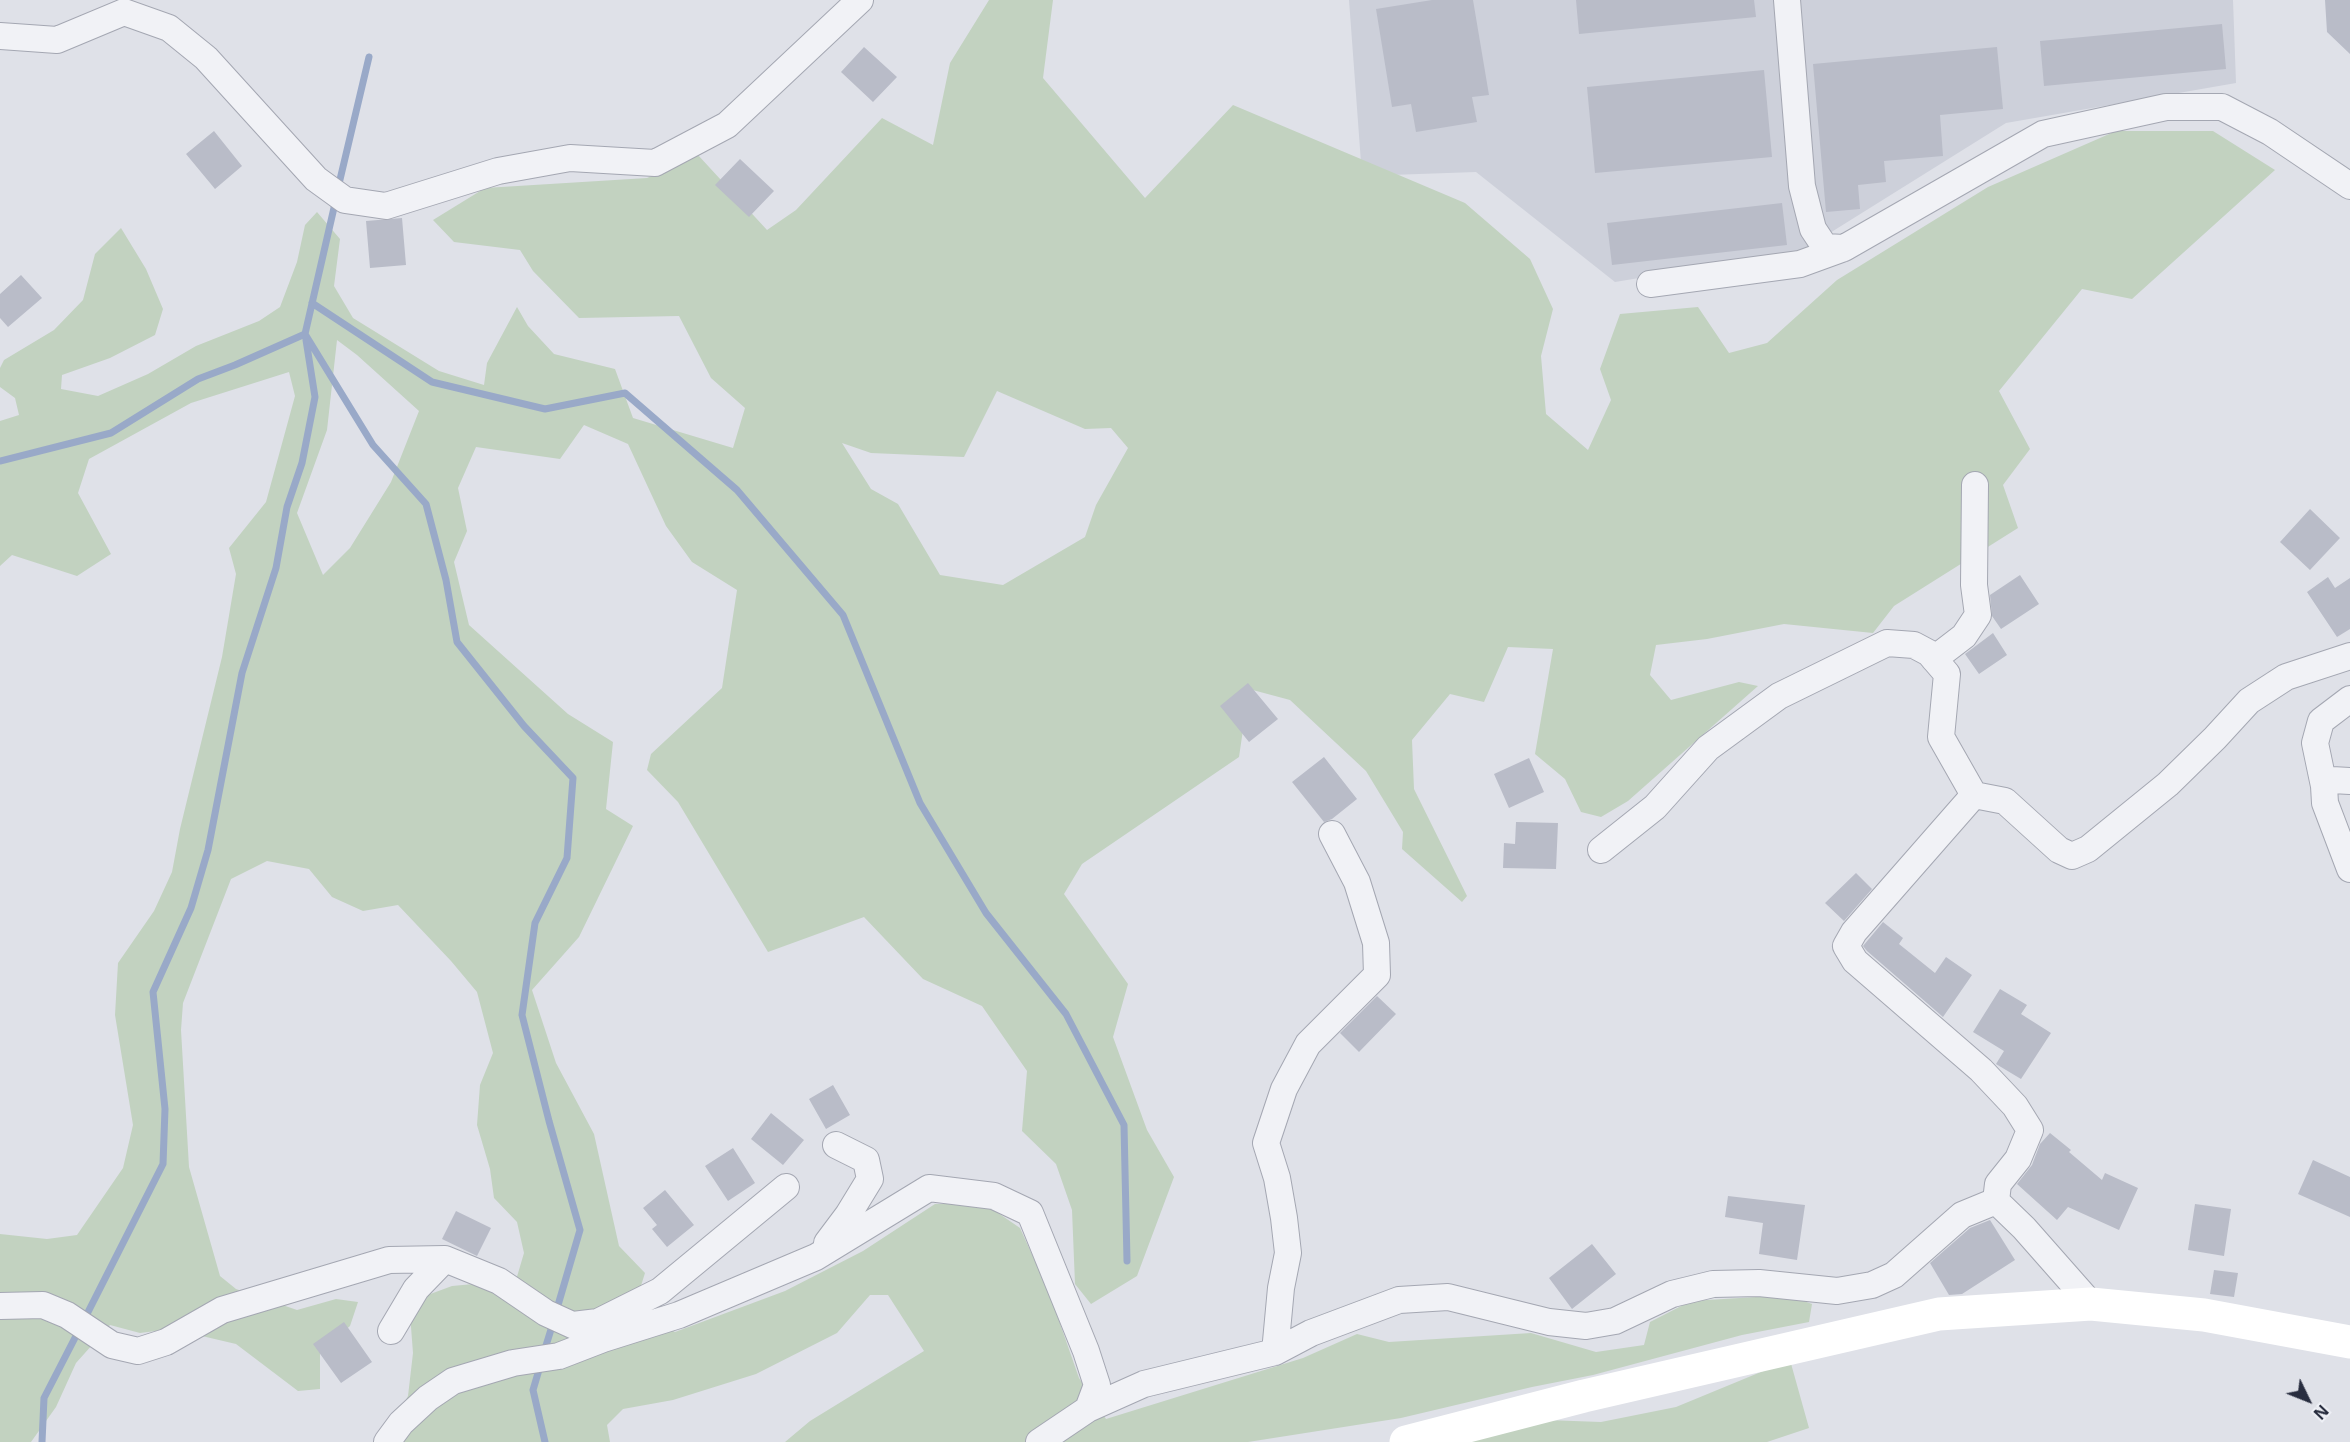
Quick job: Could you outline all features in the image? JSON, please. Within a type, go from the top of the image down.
[{"type":"main road","points":[[1406,1442],[1584,1396],[1939,1314],[2091,1304],[2204,1315],[2350,1342]]},
{"type":"street","points":[[0,36],[57,40],[124,12],[169,28],[206,58],[316,179],[345,200],[386,206],[498,171],[570,158],[655,163],[727,125],[860,0]]},
{"type":"street","points":[[1787,0],[1802,186],[1813,229],[1825,247],[1844,248]]},
{"type":"street","points":[[1650,284],[1800,264],[1844,248],[2043,134],[2166,107],[2222,107],[2270,132],[2350,186]]},
{"type":"street","points":[[1934,659],[1964,636],[1978,615],[1974,585],[1975,485]]},
{"type":"street","points":[[1601,850],[1656,807],[1708,748],[1779,696],[1887,643],[1914,645],[1929,653],[1947,674],[1941,737],[1974,795],[2005,801],[2059,850],[2072,856],[2088,849],[2168,784],[2215,738],[2248,701],[2286,677],[2350,656]]},
{"type":"street","points":[[2350,699],[2321,721],[2315,743],[2324,786],[2325,803],[2350,869]]},
{"type":"street","points":[[2324,786],[2332,780],[2350,781]]},
{"type":"street","points":[[1974,795],[1854,932],[1846,945],[1855,961],[1982,1070],[2015,1106],[2030,1130],[2018,1160],[1998,1184],[1996,1201]]},
{"type":"street","points":[[1275,1352],[1281,1288],[1288,1253],[1281,1198],[1266,1143],[1284,1089],[1308,1044],[1377,975],[1376,943],[1357,882],[1332,834]]},
{"type":"street","points":[[816,1257],[848,1215],[870,1179],[866,1160],[836,1144]]},
{"type":"street","points":[[573,1325],[598,1322],[660,1291],[786,1187]]},
{"type":"street","points":[[387,1442],[401,1423],[428,1398],[453,1381],[513,1364],[559,1356],[603,1339],[679,1315],[816,1257],[929,1188],[994,1196],[1030,1213],[1086,1351],[1097,1385],[1088,1409]]},
{"type":"street","points":[[1996,1201],[2024,1228],[2091,1304]]},
{"type":"street","points":[[1039,1442],[1088,1409],[1144,1384],[1275,1352],[1311,1334],[1399,1300],[1448,1298],[1549,1322],[1586,1326],[1615,1321],[1672,1294],[1713,1284],[1759,1283],[1837,1291],[1872,1285],[1894,1275],[1962,1215],[1996,1201]]},
{"type":"street","points":[[0,1306],[43,1305],[67,1315],[112,1345],[138,1351],[166,1342],[222,1310],[389,1260],[445,1259],[499,1281],[546,1313],[603,1339]]},
{"type":"street","points":[[391,1331],[417,1289],[445,1259]]},
{"type":"shaded area","points":[[1349,0],[2233,0],[2236,83],[2006,123],[1801,251],[1615,282],[1476,172],[1362,176]]},
{"type":"green space","points":[[989,0],[1053,0],[1043,78],[1145,198],[1233,105],[1465,203],[1530,259],[1553,309],[1541,356],[1546,414],[1588,450],[1611,400],[1600,369],[1620,314],[1698,307],[1729,353],[1767,343],[1837,280],[1988,187],[2116,131],[2213,131],[2275,170],[2132,299],[2082,289],[1999,391],[2030,449],[2003,485],[2018,528],[1894,606],[1873,633],[1784,624],[1707,639],[1656,645],[1650,675],[1671,700],[1739,682],[1758,686],[1628,801],[1601,817],[1581,812],[1565,779],[1535,754],[1553,649],[1508,647],[1484,702],[1450,694],[1412,740],[1414,789],[1467,896],[1462,902],[1402,849],[1403,832],[1366,771],[1290,700],[1249,689],[1239,757],[1082,864],[1064,894],[1128,984],[1113,1037],[1147,1130],[1174,1177],[1137,1276],[1091,1304],[1075,1284],[1072,1210],[1056,1164],[1022,1131],[1027,1071],[982,1006],[923,979],[864,917],[768,952],[678,802],[647,770],[651,754],[722,688],[737,590],[692,562],[666,526],[628,444],[584,425],[560,459],[476,447],[458,488],[467,531],[454,562],[469,625],[568,714],[613,742],[606,809],[633,826],[579,937],[532,990],[556,1063],[594,1134],[619,1246],[645,1273],[634,1308],[675,1332],[785,1291],[863,1251],[935,1204],[985,1204],[1020,1228],[1049,1292],[1079,1378],[1106,1419],[1303,1358],[1357,1334],[1389,1342],[1531,1333],[1596,1352],[1644,1345],[1650,1322],[1691,1301],[1788,1295],[1812,1304],[1809,1322],[1742,1335],[1593,1375],[1401,1418],[1248,1442],[785,1442],[810,1421],[924,1351],[888,1295],[870,1295],[837,1333],[756,1374],[673,1400],[623,1409],[607,1425],[610,1442],[383,1442],[408,1396],[413,1353],[410,1314],[425,1296],[452,1286],[516,1280],[524,1253],[517,1222],[494,1198],[490,1169],[477,1125],[480,1085],[493,1053],[477,992],[398,905],[363,911],[332,897],[309,869],[267,861],[231,879],[183,1003],[181,1030],[189,1167],[220,1276],[236,1289],[297,1310],[336,1299],[358,1302],[350,1326],[320,1352],[320,1389],[298,1391],[236,1344],[172,1329],[140,1333],[110,1325],[76,1363],[56,1407],[31,1442],[0,1442],[0,1234],[47,1239],[77,1235],[123,1168],[133,1125],[115,1015],[118,963],[154,911],[172,872],[180,829],[222,657],[236,574],[229,548],[266,502],[295,396],[289,372],[191,403],[89,459],[78,493],[111,554],[77,576],[12,555],[0,566],[0,421],[19,415],[15,398],[0,387],[0,368],[4,360],[54,330],[83,300],[95,254],[121,228],[146,269],[163,309],[155,335],[110,358],[62,375],[61,389],[98,396],[148,374],[196,346],[259,321],[280,307],[297,262],[305,225],[317,212],[340,239],[334,286],[353,318],[439,371],[484,385],[487,363],[517,307],[528,326],[554,354],[615,369],[633,418],[733,448],[745,408],[711,378],[679,316],[579,318],[533,271],[520,250],[454,242],[433,220],[485,188],[647,178],[698,155],[767,230],[796,210],[882,118],[933,145],[950,63]],"holes":[[[337,340],[419,411],[391,482],[350,548],[323,575],[297,513],[327,430]],[[997,391],[1085,429],[1111,428],[1128,448],[1096,505],[1085,537],[1003,585],[940,575],[898,504],[871,489],[842,443],[871,453],[964,457]]]},
{"type":"green space","points":[[1790,1360],[1809,1428],[1767,1442],[1467,1442],[1519,1419],[1601,1422],[1676,1407]]},
{"type":"building","points":[[1432,0],[1473,0],[1489,95],[1472,97],[1477,122],[1416,132],[1411,104],[1392,107],[1376,9]]},
{"type":"building","points":[[1576,0],[1754,0],[1756,17],[1579,34]]},
{"type":"building","points":[[2325,0],[2350,0],[2350,54],[2327,32]]},
{"type":"building","points":[[2222,24],[2226,69],[2044,86],[2040,41]]},
{"type":"building","points":[[864,47],[897,77],[873,102],[841,72]]},
{"type":"building","points":[[1997,47],[2003,109],[1940,115],[1943,156],[1884,161],[1886,182],[1858,185],[1860,209],[1826,212],[1813,64]]},
{"type":"building","points":[[1764,70],[1772,157],[1595,173],[1587,87]]},
{"type":"building","points":[[214,131],[242,166],[215,189],[186,154]]},
{"type":"building","points":[[740,159],[774,191],[749,217],[715,185]]},
{"type":"building","points":[[1782,203],[1787,245],[1612,265],[1607,223]]},
{"type":"building","points":[[402,218],[406,265],[370,268],[366,221]]},
{"type":"building","points":[[21,275],[42,298],[8,327],[0,318],[0,294]]},
{"type":"building","points":[[2310,509],[2340,538],[2310,570],[2280,542]]},
{"type":"building","points":[[2020,575],[2039,604],[2001,629],[1992,616],[1990,595]]},
{"type":"building","points":[[2328,577],[2335,588],[2350,578],[2350,629],[2337,637],[2307,592]]},
{"type":"building","points":[[1993,633],[2007,655],[1979,674],[1965,654]]},
{"type":"building","points":[[1248,683],[1278,719],[1249,742],[1220,706]]},
{"type":"building","points":[[1324,757],[1357,799],[1332,819],[1324,822],[1292,782]]},
{"type":"building","points":[[1529,758],[1544,792],[1509,808],[1494,774]]},
{"type":"building","points":[[1516,822],[1558,823],[1556,869],[1503,868],[1504,843],[1515,844]]},
{"type":"building","points":[[1856,873],[1872,889],[1844,921],[1825,903]]},
{"type":"building","points":[[1883,922],[1903,938],[1899,944],[1935,973],[1946,957],[1972,975],[1943,1017],[1863,946]]},
{"type":"building","points":[[2000,989],[2027,1005],[2021,1014],[2051,1033],[2021,1079],[1996,1064],[2004,1051],[1973,1032]]},
{"type":"building","points":[[1377,996],[1396,1014],[1359,1052],[1340,1033]]},
{"type":"building","points":[[833,1085],[850,1115],[826,1129],[809,1099]]},
{"type":"building","points":[[771,1113],[804,1140],[783,1165],[751,1139]]},
{"type":"building","points":[[2050,1133],[2102,1180],[2105,1173],[2138,1188],[2119,1230],[2068,1207],[2057,1220],[2017,1184],[2032,1165],[2040,1144]]},
{"type":"building","points":[[733,1148],[755,1183],[728,1201],[705,1166]]},
{"type":"building","points":[[2313,1160],[2350,1177],[2350,1217],[2298,1194]]},
{"type":"building","points":[[665,1190],[694,1225],[667,1247],[652,1229],[657,1225],[643,1208]]},
{"type":"building","points":[[1728,1196],[1805,1205],[1797,1260],[1759,1254],[1763,1223],[1725,1217]]},
{"type":"building","points":[[2195,1204],[2231,1209],[2224,1256],[2188,1250]]},
{"type":"building","points":[[456,1211],[491,1228],[477,1256],[442,1239]]},
{"type":"building","points":[[1990,1220],[2015,1260],[1962,1294],[1949,1295],[1930,1263],[1970,1228]]},
{"type":"building","points":[[1592,1244],[1616,1274],[1572,1309],[1549,1278]]},
{"type":"building","points":[[2214,1270],[2238,1273],[2234,1297],[2210,1294]]},
{"type":"building","points":[[344,1322],[372,1362],[341,1383],[313,1344]]},
{"type":"waterway","points":[[338,188],[369,57]]},
{"type":"waterway","points":[[0,461],[111,433],[198,379],[305,334],[336,199]]},
{"type":"waterway","points":[[312,303],[432,382],[545,409],[625,393],[737,490],[843,615],[920,803],[986,913],[1066,1014],[1124,1125],[1127,1261]]},
{"type":"waterway","points":[[305,334],[373,445],[426,504],[446,580],[457,642],[524,726],[573,778],[567,858],[535,923],[522,1015],[580,1230],[556,1312]]},
{"type":"waterway","points":[[84,1320],[163,1164],[165,1109],[153,992],[191,908],[208,850],[242,673],[276,568],[287,507],[302,463],[315,397],[306,340]]},
{"type":"waterway","points":[[544,1352],[553,1323]]},
{"type":"waterway","points":[[42,1442],[44,1398],[79,1330]]},
{"type":"waterway","points":[[541,1363],[533,1390],[545,1442]]}]
